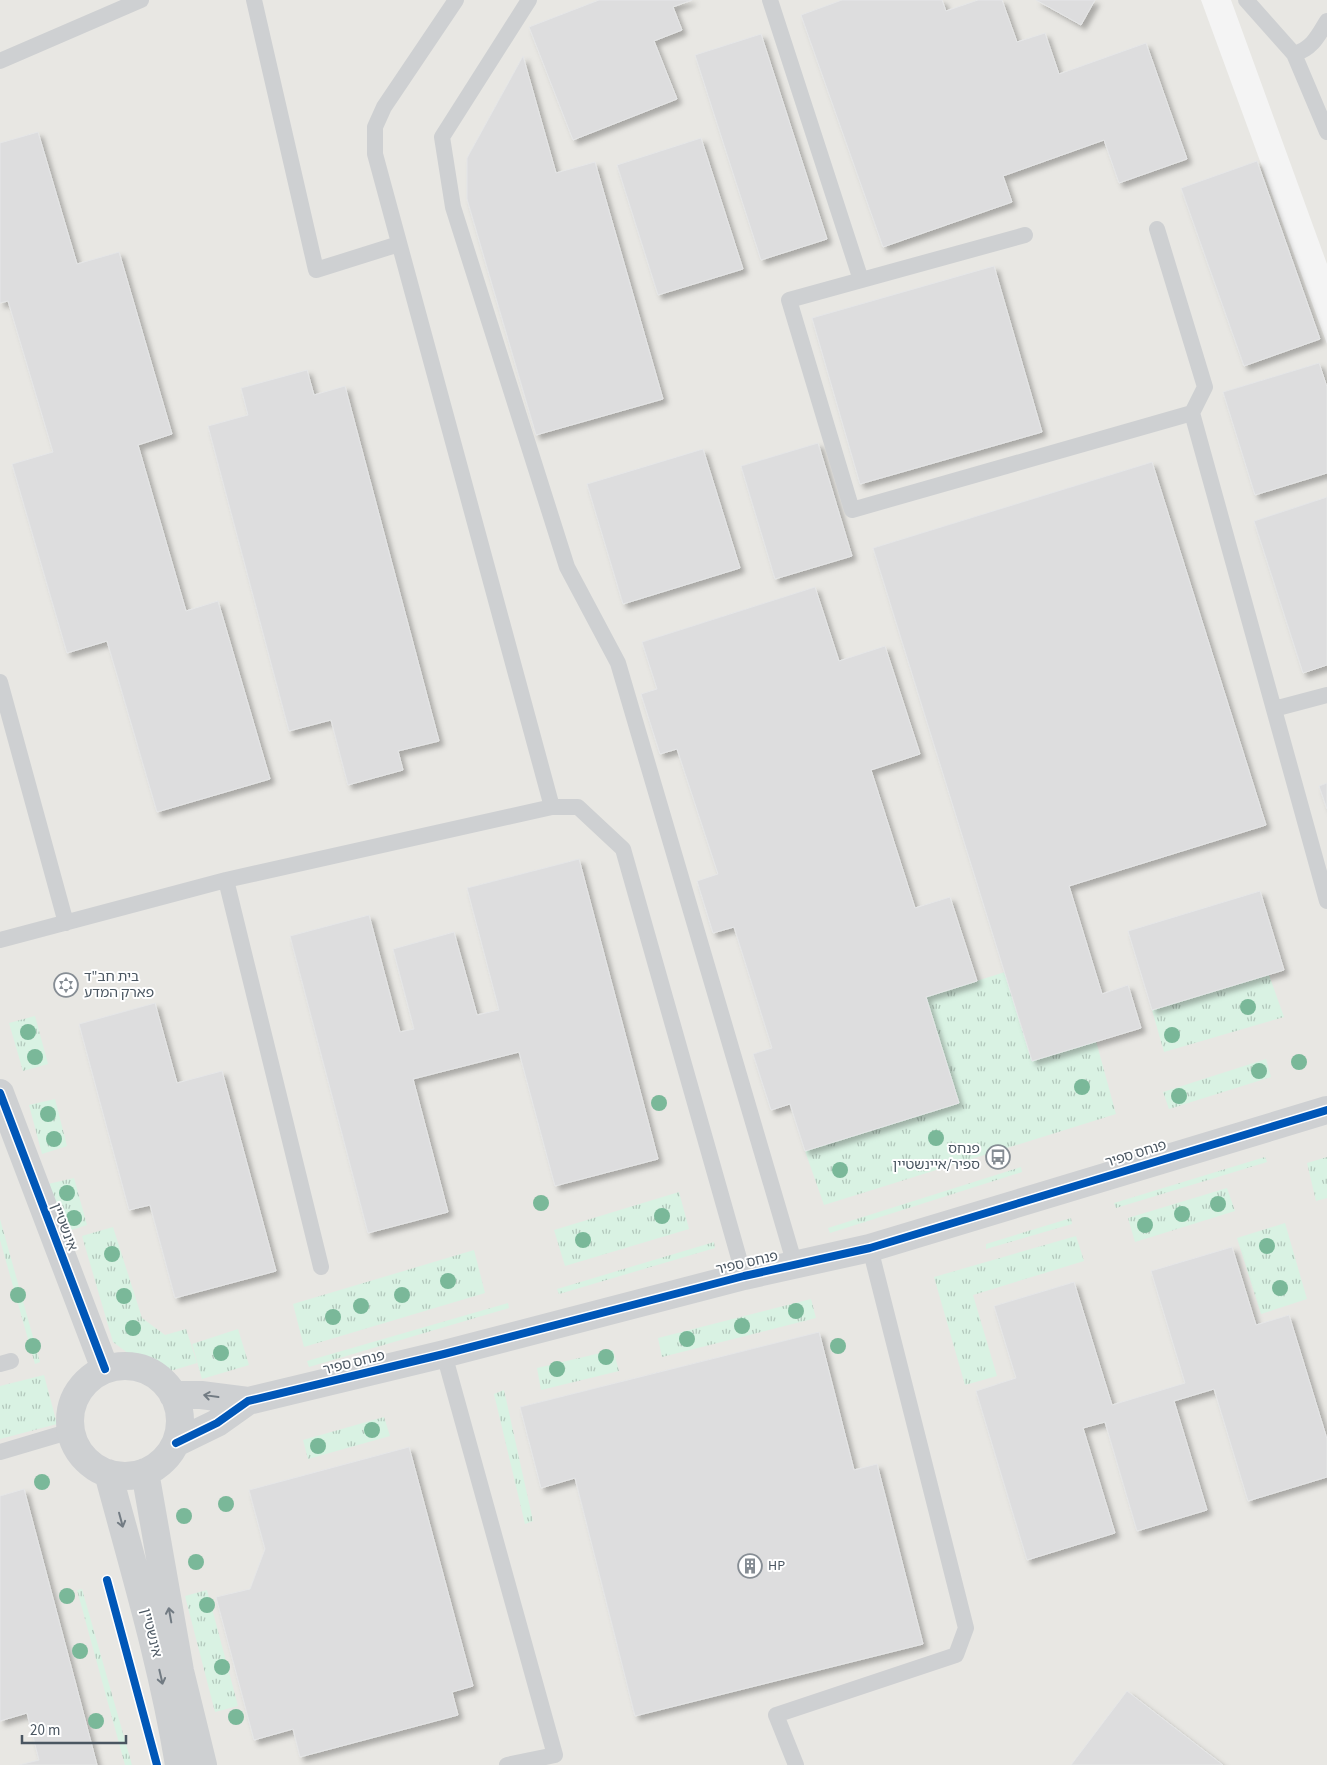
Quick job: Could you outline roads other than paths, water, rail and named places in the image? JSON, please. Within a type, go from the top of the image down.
[{"type":"street","name":"אינשטיין","points":[[0,1093],[105,1369]]},
{"type":"street","name":"פנחס ספיר","points":[[173,1396],[201,1395],[248,1401],[444,1354],[744,1276],[870,1248],[1327,1110]]},
{"type":"street","points":[[123,1365],[142,1368],[158,1377],[172,1391],[173,1396],[179,1408],[180,1426],[176,1443],[166,1458],[153,1469],[136,1476],[119,1476],[102,1472],[87,1462],[77,1447],[71,1431],[70,1412],[77,1394],[88,1379],[105,1369],[123,1365]]},
{"type":"street","name":"פנחס ספיר","points":[[176,1443],[217,1423],[248,1401]]},
{"type":"street","name":"אינשטיין","points":[[145,1472],[180,1671],[203,1765]]},
{"type":"street","name":"אינשטיין","points":[[108,1473],[148,1619],[173,1726],[179,1765]]},
{"type":"lane","points":[[0,61],[141,0]]},
{"type":"lane","points":[[254,0],[316,270],[399,244]]},
{"type":"lane","points":[[456,0],[384,107],[375,127],[375,154],[552,807]]},
{"type":"lane","points":[[529,0],[442,137],[452,208],[567,567],[618,663],[795,1265]]},
{"type":"lane","points":[[770,0],[861,280]]},
{"type":"lane","points":[[1246,0],[1294,54],[1327,132]]},
{"type":"lane","points":[[1294,54],[1301,52],[1312,44],[1327,21]]},
{"type":"lane","points":[[1157,229],[1205,386],[1192,413],[1327,901]]},
{"type":"lane","points":[[1025,236],[789,300],[852,510],[1192,413]]},
{"type":"lane","points":[[0,682],[66,923]]},
{"type":"lane","points":[[1274,709],[1327,695]]},
{"type":"lane","points":[[0,940],[226,880],[552,807],[578,806],[623,850],[744,1276]]},
{"type":"lane","points":[[226,880],[321,1267]]},
{"type":"lane","points":[[796,1765],[776,1715],[956,1655],[966,1628],[870,1248]]},
{"type":"lane","points":[[444,1354],[554,1755],[507,1765]]},
{"type":"lane","points":[[0,1452],[71,1431]]},
{"type":"place","name":"בית חב\"ד פארק המדע","points":[[66,985]]},
{"type":"place","name":"פנחס ספיר/איינשטיין","points":[[998,1157]]},
{"type":"place","name":"HP","points":[[750,1566]]}]
